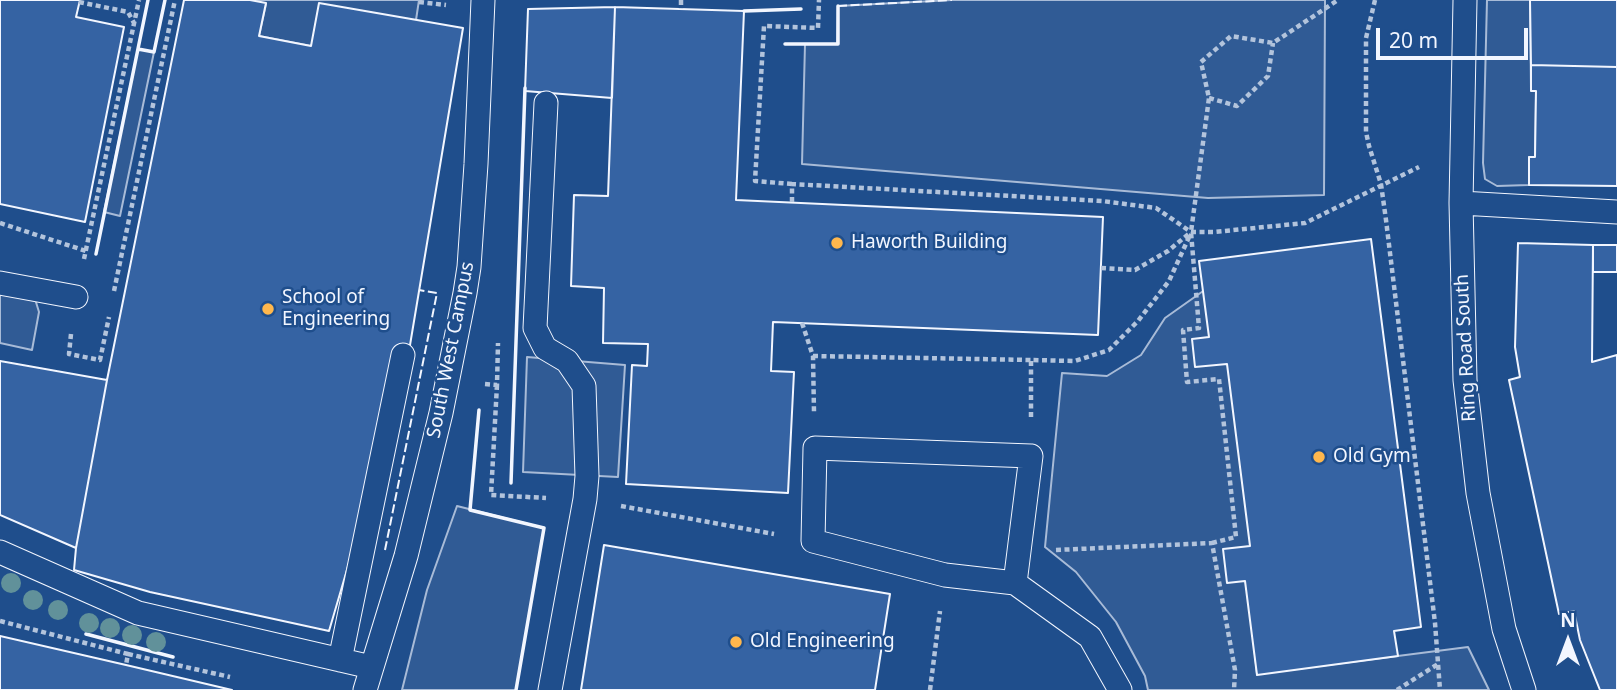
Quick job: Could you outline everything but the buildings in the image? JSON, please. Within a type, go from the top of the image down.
[{"type":"lane","name":"South West Campus","points":[[365,690],[406,556],[442,413],[465,293],[476,164],[483,0]]},
{"type":"lane","name":"Ring Road South","points":[[1465,0],[1461,203],[1465,380],[1478,494],[1504,629],[1524,690]]},
{"type":"lane","points":[[546,103],[534,328],[545,348],[567,360],[584,386],[587,476],[550,690]]},
{"type":"lane","points":[[1461,203],[1617,212]]},
{"type":"lane","points":[[0,283],[76,297]]},
{"type":"lane","points":[[340,660],[403,355]]},
{"type":"lane","points":[[1015,583],[1031,456],[815,448],[813,541],[945,575],[1015,583],[1090,637],[1120,690]]},
{"type":"lane","points":[[0,552],[138,613],[371,667]]},
{"type":"path","points":[[76,297],[139,0]]},
{"type":"path","points":[[114,293],[175,0]]},
{"type":"path","points":[[681,0],[681,9]]},
{"type":"path","points":[[819,0],[818,28],[764,26],[755,181],[1102,201],[1156,208],[1191,232],[1214,232],[1306,223],[1419,167]]},
{"type":"path","points":[[1021,552],[1212,542],[1236,537],[1219,379],[1187,382],[1183,330],[1199,328],[1191,232],[1209,98],[1201,62],[1231,36],[1273,43],[1338,0]]},
{"type":"path","points":[[1376,0],[1366,38],[1366,132],[1381,184],[1435,623],[1440,690]]},
{"type":"path","points":[[79,2],[128,12],[134,23]]},
{"type":"path","points":[[419,2],[454,6]]},
{"type":"path","points":[[1209,98],[1237,106],[1268,76],[1273,43]]},
{"type":"path","points":[[792,184],[792,202]]},
{"type":"path","points":[[0,223],[86,251]]},
{"type":"path","points":[[1101,268],[1135,270],[1168,251],[1191,232]]},
{"type":"path","points":[[813,356],[1075,360],[1110,350],[1138,321],[1169,281],[1191,232]]},
{"type":"path","points":[[100,360],[111,306]]},
{"type":"path","points":[[802,323],[813,356],[815,448]]},
{"type":"path","points":[[1031,360],[1031,456]]},
{"type":"path","points":[[497,385],[491,495],[585,499],[813,541]]},
{"type":"path","points":[[1212,542],[1235,670],[1234,690]]},
{"type":"path","points":[[930,690],[945,575]]},
{"type":"path","points":[[0,621],[172,665]]},
{"type":"path","points":[[125,665],[128,654]]},
{"type":"path","points":[[1397,690],[1438,664]]},
{"type":"shaded area","points":[[250,0],[419,0],[416,20],[311,46],[259,36],[266,4]]},
{"type":"shaded area","points":[[952,0],[1325,0],[1324,195],[1208,198],[802,164],[805,44],[837,44],[838,6]]},
{"type":"shaded area","points":[[1487,0],[1530,0],[1531,90],[1536,91],[1535,157],[1529,157],[1529,185],[1497,186],[1485,179],[1483,163]]},
{"type":"shaded area","points":[[138,49],[154,52],[120,216],[104,212]]},
{"type":"shaded area","points":[[0,283],[32,289],[39,312],[32,350],[0,343]]},
{"type":"shaded area","points":[[1206,289],[1229,361],[1254,548],[1247,579],[1257,674],[1468,647],[1489,690],[1148,690],[1145,676],[1116,622],[1076,572],[1045,547],[1062,373],[1107,376],[1141,355],[1165,318]]},
{"type":"shaded area","points":[[527,357],[625,365],[618,477],[523,472]]},
{"type":"shaded area","points":[[457,506],[544,528],[516,690],[402,690],[427,590]]},
{"type":"fence","points":[[838,6],[952,0]]},
{"type":"fence","points":[[385,550],[437,293],[419,290]]},
{"type":"wall","points":[[96,254],[148,0]]},
{"type":"wall","points":[[138,49],[154,52],[165,0]]},
{"type":"wall","points":[[785,44],[838,44],[838,6]]},
{"type":"wall","points":[[744,11],[801,9]]},
{"type":"wall","points":[[511,483],[525,88]]},
{"type":"wall","points":[[479,410],[470,510],[544,528],[516,690]]},
{"type":"wall","points":[[86,634],[173,657]]},
{"type":"place","name":"Haworth Building","points":[[837,243]]},
{"type":"place","name":"School of Engineering","points":[[268,309]]},
{"type":"place","name":"Old Gym","points":[[1319,457]]},
{"type":"place","name":"Old Engineering","points":[[736,642]]}]
